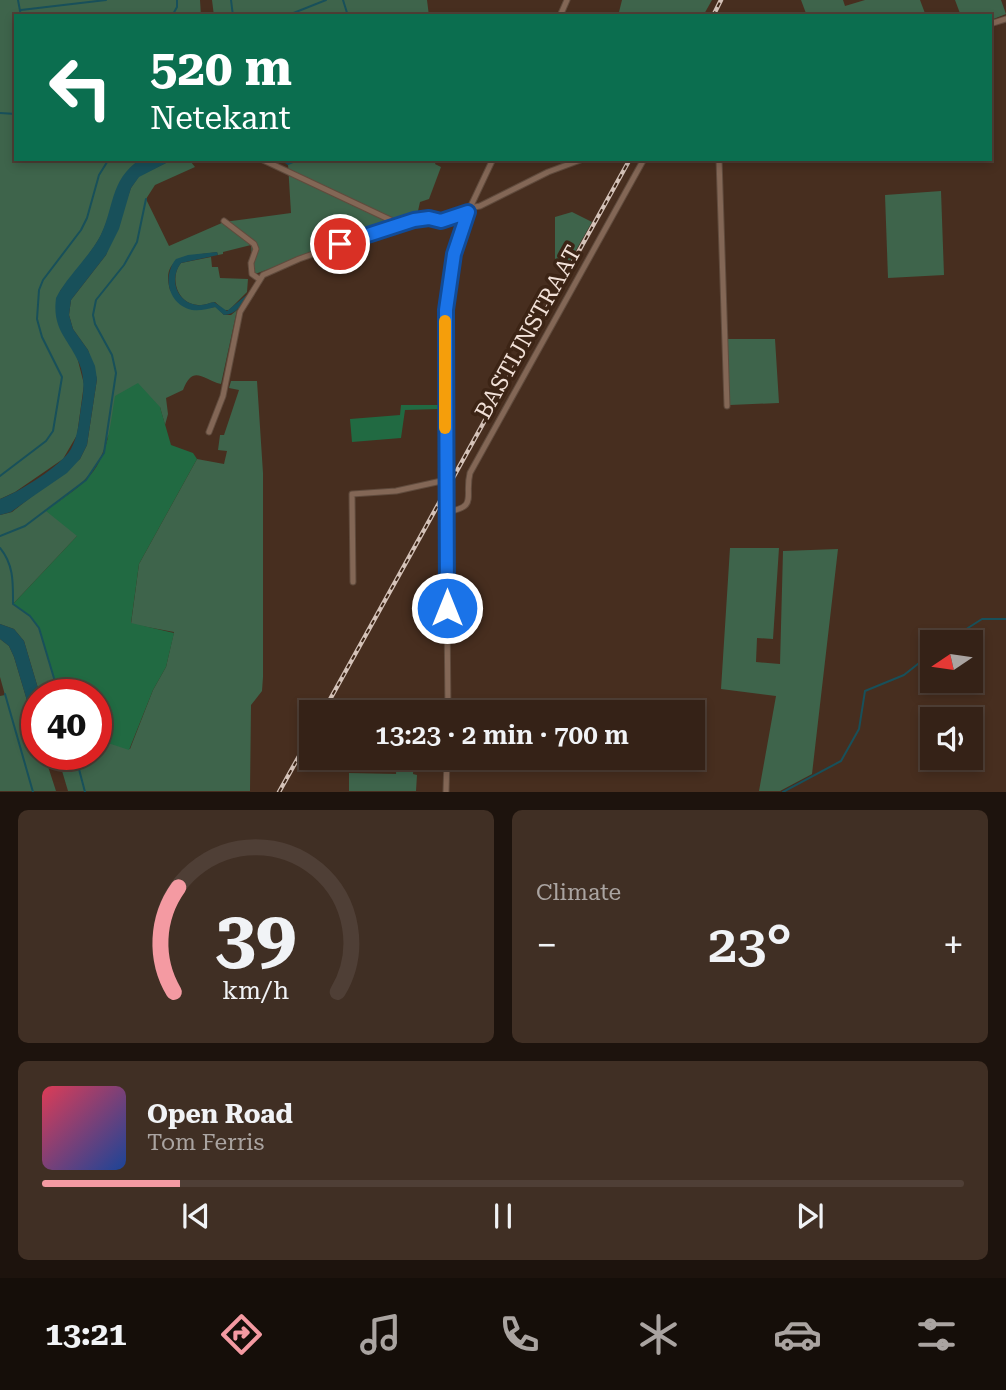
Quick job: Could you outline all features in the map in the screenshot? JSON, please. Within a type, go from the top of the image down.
[{"type":"street","points":[[265,161],[399,224]]},
{"type":"street","points":[[448,700],[447,295],[454,254],[469,210],[491,161]]},
{"type":"street","points":[[209,432],[223,396],[240,312],[263,275],[299,259],[399,224],[422,219],[441,221],[578,161]]},
{"type":"street","name":"BASTIJNSTRAAT","points":[[446,512],[465,508],[468,503],[470,473],[643,161]]},
{"type":"street","points":[[719,161],[727,405]]},
{"type":"street","points":[[224,221],[254,244],[256,249],[251,263],[252,274],[259,279]]},
{"type":"street","points":[[353,582],[352,494],[396,491],[446,480]]},
{"type":"street","points":[[446,792],[447,770]]},
{"type":"green space","points":[[0,0],[200,0],[201,14],[14,14],[14,161],[138,161],[120,184],[96,244],[60,291],[84,384],[77,435],[63,459],[15,492],[0,499]]},
{"type":"green space","points":[[212,0],[427,0],[429,14],[214,14]]},
{"type":"green space","points":[[622,0],[712,0],[704,14],[618,14]]},
{"type":"green space","points":[[801,0],[843,0],[845,6],[865,0],[920,0],[925,14],[806,14]]},
{"type":"green space","points":[[955,0],[1001,0],[1006,14],[992,20],[992,14],[960,14]]},
{"type":"green space","points":[[170,161],[192,161],[195,167],[155,185],[146,199],[169,246],[224,222],[291,213],[288,164],[284,161],[436,161],[435,164],[441,167],[429,199],[420,202],[418,211],[397,218],[387,226],[255,274],[251,245],[218,255],[217,252],[189,256],[174,263],[168,278],[170,290],[186,305],[194,308],[216,307],[224,315],[231,315],[237,310],[221,384],[194,375],[183,390],[166,398],[168,414],[165,425],[160,407],[108,436],[99,461],[85,480],[47,511],[78,535],[13,604],[30,616],[39,628],[54,679],[35,679],[24,641],[14,629],[0,624],[0,515],[12,512],[80,459],[87,445],[97,379],[88,350],[73,329],[69,315],[71,300],[106,255],[131,188],[139,176]]},
{"type":"green space","points":[[941,191],[944,275],[888,278],[885,195]]},
{"type":"green space","points":[[572,212],[592,222],[567,266],[555,259],[555,217]]},
{"type":"green space","points":[[211,257],[212,267],[218,267],[220,278],[248,279],[247,292],[229,310],[224,310],[215,302],[202,305],[191,303],[180,295],[177,289],[176,275],[181,263]]},
{"type":"green space","points":[[727,339],[775,339],[779,403],[730,405]]},
{"type":"green space","points":[[231,381],[257,381],[263,473],[263,677],[262,691],[251,705],[250,791],[68,791],[62,770],[112,770],[112,744],[130,749],[153,690],[166,667],[174,632],[131,624],[139,564],[197,459],[224,464],[227,451],[218,450],[220,435],[224,435],[239,390],[229,388]]},
{"type":"green space","points":[[138,383],[160,407],[171,445],[193,453],[197,459],[139,564],[131,623],[174,633],[166,667],[153,690],[129,750],[112,744],[112,679],[54,679],[39,628],[30,616],[13,604],[77,536],[46,511],[86,480],[100,461],[115,396]]},
{"type":"green space","points":[[401,405],[440,405],[439,409],[405,410],[401,438],[352,442],[350,419],[400,415]]},
{"type":"green space","points":[[730,548],[779,548],[773,639],[757,638],[756,662],[780,664],[783,551],[838,549],[812,774],[780,791],[759,791],[776,696],[721,689]]},
{"type":"green space","points":[[0,639],[9,646],[21,680],[21,770],[49,770],[56,791],[0,791],[0,696],[5,695],[0,677]]},
{"type":"green space","points":[[396,770],[413,770],[413,774],[417,775],[416,791],[349,791],[349,773],[396,774]]},
{"type":"water","points":[[138,161],[170,161],[139,177],[131,188],[119,229],[106,255],[71,300],[69,315],[73,329],[88,350],[97,379],[87,445],[80,459],[67,473],[11,512],[0,515],[0,499],[28,485],[66,456],[77,434],[83,379],[79,363],[56,318],[56,298],[98,240],[117,186],[130,167]]},
{"type":"water","points":[[217,252],[218,255],[181,263],[175,275],[180,294],[190,303],[199,305],[214,302],[227,311],[249,293],[245,301],[236,311],[224,315],[215,307],[192,310],[184,307],[177,302],[170,289],[169,273],[176,259]]},
{"type":"water","points":[[0,624],[14,629],[24,641],[35,679],[21,680],[9,646],[0,639]]},
{"type":"waterway","points":[[18,0],[21,14]]},
{"type":"waterway","points":[[21,10],[106,0]]},
{"type":"waterway","points":[[173,14],[177,0]]},
{"type":"waterway","points":[[231,0],[233,14]]},
{"type":"waterway","points":[[291,14],[326,0]]},
{"type":"waterway","points":[[343,0],[347,14]]},
{"type":"waterway","points":[[0,113],[14,114]]},
{"type":"waterway","points":[[0,476],[46,441],[53,431],[62,377],[42,337],[37,319],[39,290],[43,280],[81,230],[99,175],[108,161]]},
{"type":"waterway","points":[[284,161],[288,164],[295,161]]},
{"type":"waterway","points":[[0,536],[25,526],[86,480],[104,453],[116,373],[112,355],[93,315],[96,300],[124,265],[137,242],[146,199]]},
{"type":"waterway","points":[[0,548],[10,568],[13,604],[30,616],[39,628],[54,679]]},
{"type":"waterway","points":[[965,630],[982,619],[1006,619]]},
{"type":"waterway","points":[[783,792],[841,761],[859,729],[865,691],[904,675],[920,662]]},
{"type":"waterway","points":[[5,694],[33,792]]},
{"type":"waterway","points":[[79,770],[85,792]]},
{"type":"railway","points":[[714,14],[721,0]]},
{"type":"railway","points":[[330,700],[629,161]]},
{"type":"railway","points":[[279,792],[299,756]]},
{"type":"slow traffic","points":[[445,321],[445,428]]},
{"type":"route","points":[[340,244],[414,220],[429,218],[441,221],[468,212],[454,254],[445,326],[447,608]]}]
